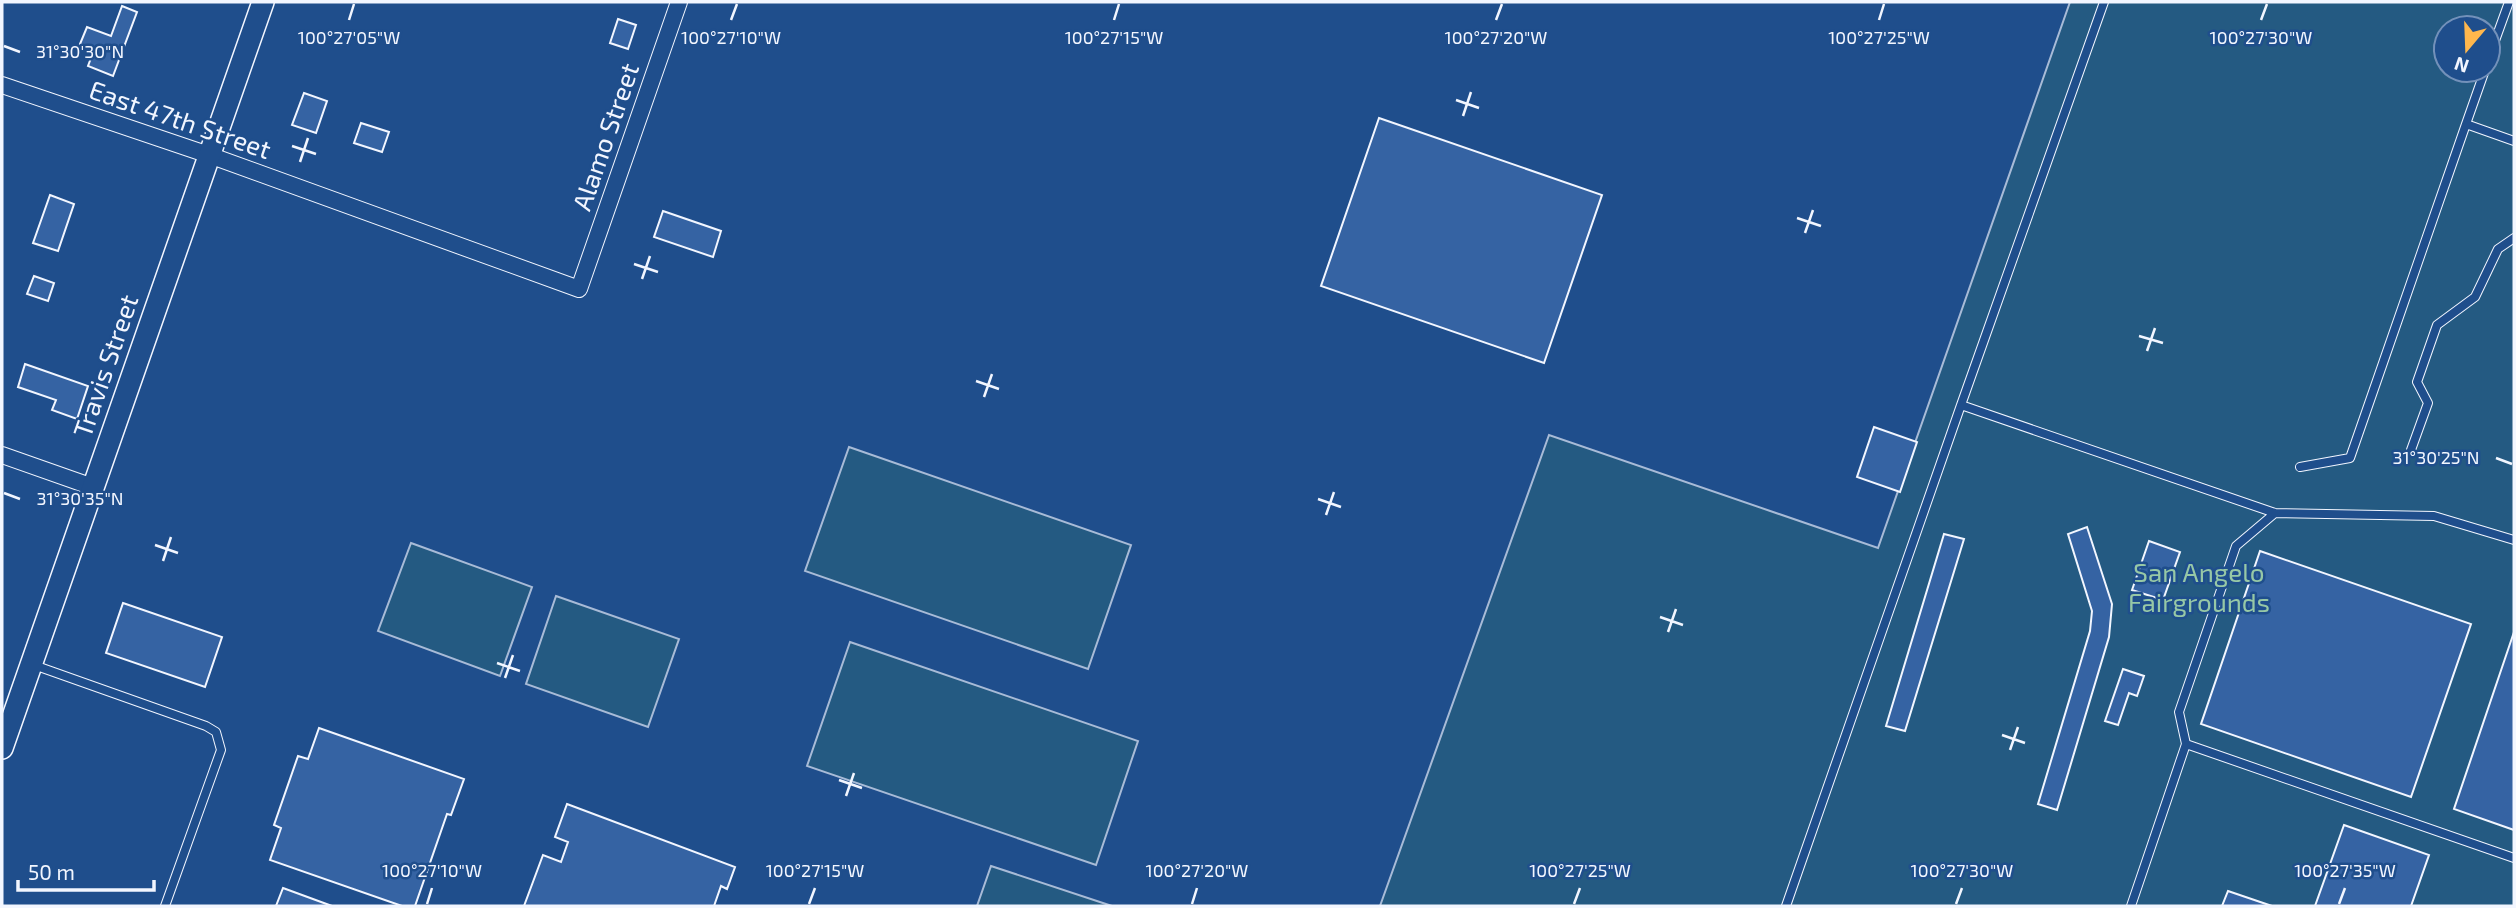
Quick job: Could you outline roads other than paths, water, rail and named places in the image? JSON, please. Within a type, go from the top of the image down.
[{"type":"street","name":"Travis Street","points":[[2,748],[262,2]]},
{"type":"street","name":"Alamo Street","points":[[579,289],[679,2]]},
{"type":"street","name":"East 47th Street","points":[[2,85],[209,155],[579,289]]},
{"type":"street","points":[[2,454],[93,487]]},
{"type":"lane","points":[[1786,906],[2104,2]]},
{"type":"lane","points":[[2502,21],[2509,2]]},
{"type":"lane","points":[[2300,467],[2350,458],[2480,84]]},
{"type":"lane","points":[[2466,124],[2514,141]]},
{"type":"lane","points":[[2411,450],[2428,403],[2417,382],[2437,325],[2475,297],[2498,249],[2514,238]]},
{"type":"lane","points":[[1961,405],[2276,513],[2434,516],[2514,540]]},
{"type":"lane","points":[[2131,906],[2186,744],[2179,712],[2235,546],[2276,513]]},
{"type":"lane","points":[[31,664],[206,726],[220,738],[221,750],[166,906]]},
{"type":"lane","points":[[2186,744],[2514,858]]},
{"type":"park label","name":"San Angelo Fairgrounds","points":[[2199,588]]}]
